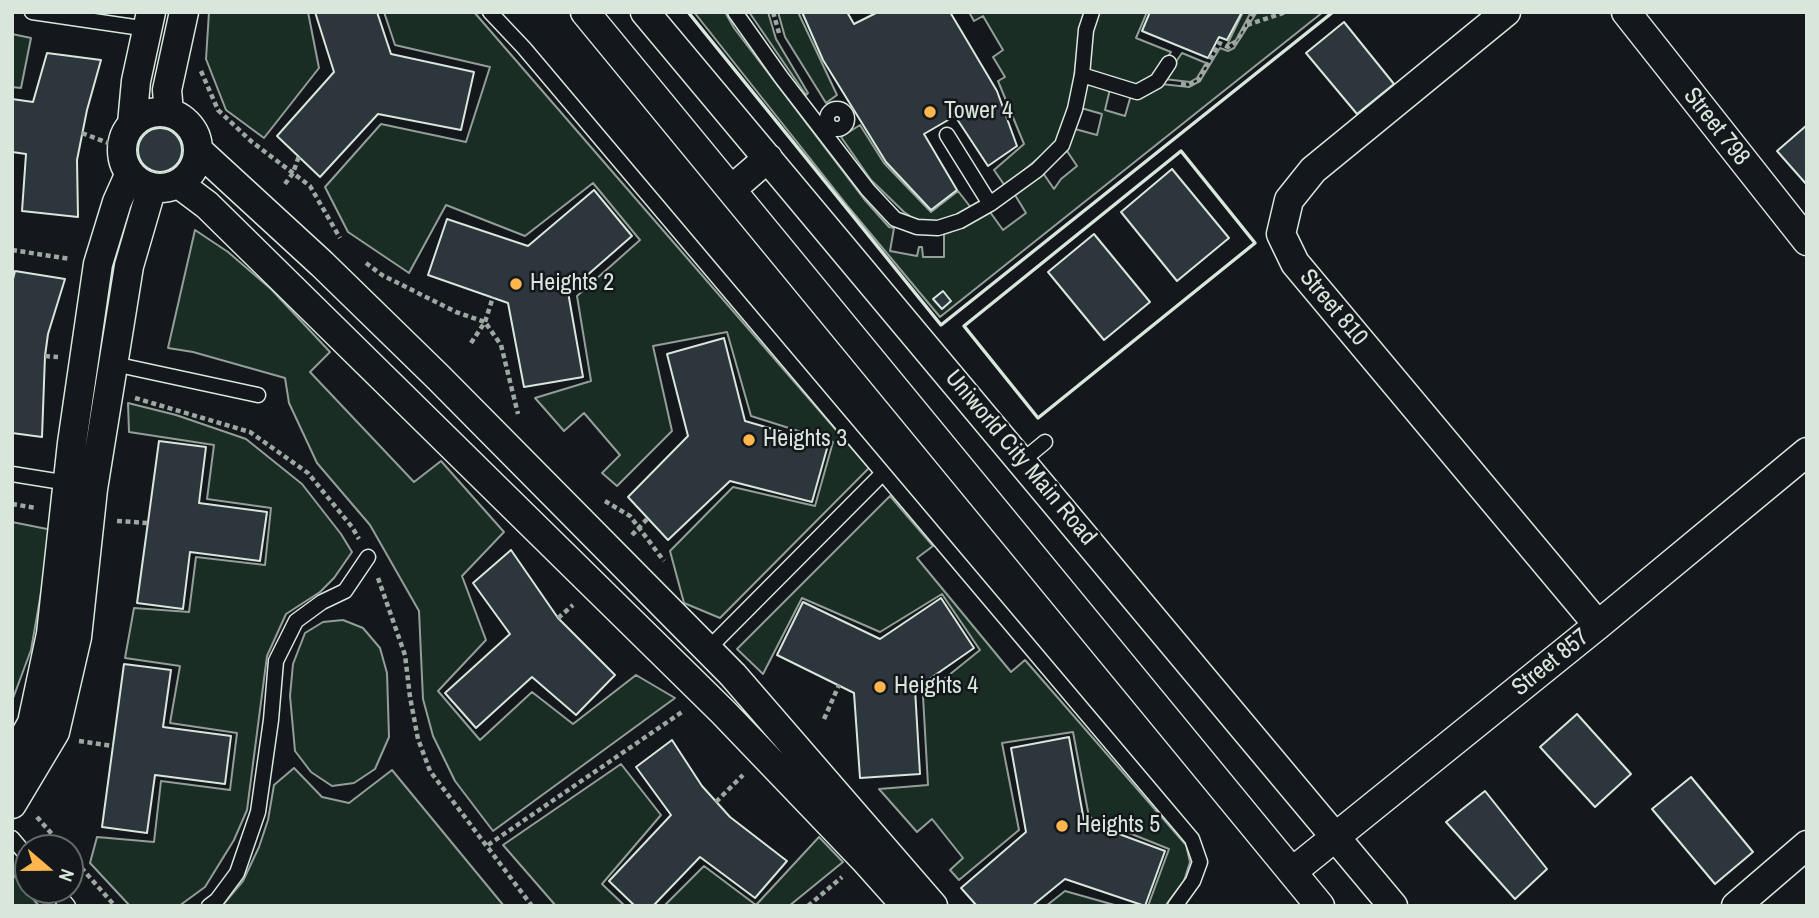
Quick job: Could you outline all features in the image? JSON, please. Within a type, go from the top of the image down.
[{"type":"street","points":[[169,112],[167,90],[184,12]]},
{"type":"street","name":"Uniworld City Main Road","points":[[585,12],[1320,906]]},
{"type":"street","name":"Uniworld City Main Road","points":[[645,12],[1393,906]]},
{"type":"street","name":"Street 810","points":[[1506,12],[1313,170],[1289,200],[1281,234],[1295,263],[1598,625]]},
{"type":"street","name":"Street 798","points":[[1626,12],[1807,241]]},
{"type":"street","points":[[132,124],[136,80],[150,21]]},
{"type":"street","points":[[12,759],[32,723],[51,634],[68,483],[99,264],[117,202],[154,181],[189,176],[196,164],[199,151],[191,126],[181,117],[169,112],[155,111],[132,124],[125,135],[122,148],[124,161],[154,181],[207,205],[706,695],[906,906]]},
{"type":"street","points":[[199,151],[322,264],[438,377],[733,675],[933,906]]},
{"type":"street","points":[[732,189],[768,158]]},
{"type":"street","points":[[15,801],[55,732],[77,637],[93,489],[130,266],[154,181]]},
{"type":"street","name":"Street 857","points":[[1292,872],[1807,452]]},
{"type":"street","points":[[1735,906],[1804,853]]},
{"type":"lane","points":[[32,12],[150,21]]},
{"type":"lane","points":[[490,12],[533,58],[1192,839],[1200,862],[1193,881],[1175,906]]},
{"type":"lane","points":[[735,12],[780,77],[826,127],[868,190],[895,219],[917,227],[937,228],[960,221],[990,204],[1037,170],[1062,145],[1075,109],[1082,75],[1086,30],[1092,12]]},
{"type":"lane","points":[[1082,75],[1136,92],[1157,81],[1168,62]]},
{"type":"lane","points":[[826,127],[827,116],[831,111],[849,111]]},
{"type":"lane","points":[[947,135],[990,204]]},
{"type":"lane","points":[[114,364],[258,395]]},
{"type":"lane","points":[[1022,461],[1045,443]]},
{"type":"lane","points":[[707,650],[883,473]]},
{"type":"lane","points":[[12,474],[68,483]]},
{"type":"lane","points":[[209,906],[217,900],[237,873],[258,812],[276,661],[296,621],[322,602],[345,591],[368,557]]},
{"type":"path","points":[[1157,81],[1189,85],[1199,80],[1219,43],[1228,47],[1233,45],[1254,12]]},
{"type":"path","points":[[1247,24],[1286,12]]},
{"type":"path","points":[[197,61],[218,110],[252,142],[310,186],[346,248]]},
{"type":"path","points":[[82,133],[100,141]]},
{"type":"path","points":[[285,184],[293,173],[299,156]]},
{"type":"path","points":[[12,250],[99,264]]},
{"type":"path","points":[[364,262],[382,275],[456,312],[485,322],[501,345],[519,417]]},
{"type":"path","points":[[471,343],[485,322],[493,298]]},
{"type":"path","points":[[593,497],[630,516],[668,567]]},
{"type":"path","points":[[631,535],[648,518]]},
{"type":"path","points":[[122,521],[148,523]]},
{"type":"path","points":[[558,618],[572,606]]},
{"type":"path","points":[[824,719],[839,685]]},
{"type":"path","points":[[488,845],[706,695]]},
{"type":"path","points":[[81,741],[113,746]]},
{"type":"path","points":[[716,802],[736,782]]},
{"type":"path","points":[[15,801],[49,834]]},
{"type":"path","points":[[808,906],[864,859]]},
{"type":"path","points":[[84,871],[115,906]]},
{"type":"green space","points":[[209,12],[308,12],[319,68],[264,138],[226,110],[206,59]]},
{"type":"green space","points":[[384,12],[474,12],[869,468],[720,618],[684,603],[670,551],[733,487],[815,506],[833,442],[751,416],[727,332],[653,346],[672,431],[617,486],[602,473],[620,455],[584,413],[564,431],[535,398],[591,381],[577,296],[640,240],[593,183],[525,236],[446,205],[409,273],[348,232],[325,187],[381,124],[466,142],[490,67],[395,45]]},
{"type":"green space","points":[[694,12],[725,12],[734,28],[864,199],[889,227],[894,228],[890,251],[917,256],[919,247],[922,247],[923,257],[944,257],[944,234],[990,212],[1003,230],[1026,213],[1015,195],[1043,173],[1054,189],[1061,179],[1077,166],[1067,151],[1075,129],[1097,135],[1102,114],[1081,108],[1086,81],[1110,89],[1105,110],[1125,116],[1131,95],[1161,84],[1189,87],[1200,81],[1220,48],[1228,51],[1234,48],[1257,12],[1323,12],[940,317],[850,209]]},
{"type":"green space","points":[[749,12],[768,12],[776,39],[808,93],[806,95]]},
{"type":"green space","points":[[778,12],[798,12],[837,95],[826,103],[785,37]]},
{"type":"green space","points":[[969,12],[1085,12],[1080,25],[1071,106],[1059,141],[1005,186],[994,170],[1024,144],[998,81],[1005,77],[993,57],[1003,50],[983,16],[974,21]]},
{"type":"green space","points":[[1097,12],[1147,12],[1136,38],[1171,52],[1155,77],[1137,87],[1086,72],[1091,30]]},
{"type":"green space","points":[[1243,12],[1251,12],[1236,40],[1227,45]]},
{"type":"green space","points":[[12,34],[31,38],[21,88],[12,87]]},
{"type":"green space","points":[[1182,53],[1206,63],[1197,78],[1190,82],[1164,79]]},
{"type":"green space","points":[[860,125],[884,163],[931,212],[958,191],[972,209],[936,222],[920,223],[904,212],[871,180],[841,137]]},
{"type":"green space","points":[[195,230],[228,252],[271,289],[330,352],[310,372],[414,482],[441,461],[504,532],[462,576],[486,640],[438,691],[480,740],[532,692],[573,724],[636,675],[675,698],[493,831],[455,781],[433,736],[423,699],[419,611],[370,525],[317,463],[289,403],[285,378],[193,352],[168,348]]},
{"type":"green space","points":[[128,403],[176,415],[246,439],[302,484],[352,552],[334,578],[320,592],[286,614],[267,656],[247,810],[234,840],[205,887],[179,906],[130,906],[90,863],[97,837],[154,842],[161,781],[230,790],[237,733],[170,723],[180,666],[125,658],[134,608],[189,612],[196,557],[265,565],[271,508],[207,499],[214,445],[129,432]]},
{"type":"green space","points":[[890,496],[933,546],[917,558],[1011,672],[1025,660],[1186,845],[1190,862],[1184,881],[1165,906],[1148,906],[1169,849],[1089,817],[1073,732],[1002,743],[1019,830],[959,880],[950,870],[963,858],[932,819],[917,832],[879,789],[928,785],[923,696],[980,650],[942,594],[880,632],[802,598],[763,674],[737,649]]},
{"type":"green space","points":[[12,522],[52,530],[31,650],[12,701]]},
{"type":"green space","points":[[343,620],[363,628],[380,648],[387,673],[389,737],[375,769],[354,783],[332,786],[311,772],[295,751],[290,696],[293,664],[305,633],[323,622]]},
{"type":"green space","points":[[621,764],[661,815],[602,884],[625,906],[556,906],[503,845]]},
{"type":"green space","points":[[294,768],[322,797],[349,803],[392,770],[504,906],[222,906],[243,881],[259,847],[268,820],[274,785]]},
{"type":"green space","points":[[819,837],[843,862],[789,906],[664,906],[704,866],[756,905]]},
{"type":"green space","points":[[12,873],[14,904],[39,906],[12,906]]},
{"type":"green space","points":[[1065,891],[1118,906],[1046,906]]},
{"type":"building","points":[[315,12],[377,12],[391,54],[474,72],[461,130],[378,114],[320,177],[277,136],[334,72]]},
{"type":"building","name":"Tower 4","points":[[802,12],[847,12],[854,24],[878,12],[950,12],[997,91],[1017,146],[988,166],[955,116],[924,134],[957,190],[931,210],[886,162],[823,60]]},
{"type":"building","points":[[1150,12],[1242,12],[1227,40],[1219,37],[1208,58],[1142,31]]},
{"type":"building","points":[[1344,22],[1394,84],[1357,114],[1306,53]]},
{"type":"building","points":[[47,53],[101,60],[77,160],[78,217],[22,211],[26,154],[12,152],[12,99],[33,102]]},
{"type":"building","points":[[1807,125],[1807,185],[1777,151]]},
{"type":"building","points":[[160,128],[176,134],[182,150],[176,166],[160,172],[144,166],[138,150],[144,134]]},
{"type":"building","points":[[1172,169],[1229,238],[1177,281],[1121,212]]},
{"type":"building","name":"Heights 2","points":[[594,190],[632,236],[568,292],[583,377],[524,387],[508,303],[428,275],[447,219],[528,246]]},
{"type":"building","points":[[1094,234],[1150,302],[1104,340],[1048,272]]},
{"type":"building","points":[[15,271],[65,279],[48,334],[42,437],[12,433],[12,283]]},
{"type":"building","points":[[943,291],[951,301],[942,309],[933,299]]},
{"type":"building","name":"Heights 3","points":[[724,338],[745,421],[828,445],[812,502],[730,481],[668,540],[628,497],[688,436],[667,354]]},
{"type":"building","points":[[159,441],[206,447],[199,503],[267,512],[260,561],[190,552],[183,609],[137,603]]},
{"type":"building","points":[[511,550],[558,618],[615,675],[576,715],[532,677],[476,728],[445,693],[510,634],[473,583]]},
{"type":"building","name":"Heights 4","points":[[941,598],[974,648],[915,689],[920,774],[860,778],[854,693],[777,655],[803,602],[880,639]]},
{"type":"building","points":[[124,664],[171,670],[163,727],[231,736],[225,784],[155,775],[147,833],[102,827]]},
{"type":"building","points":[[1577,714],[1631,774],[1595,807],[1540,747]]},
{"type":"building","name":"Heights 5","points":[[1069,737],[1084,821],[1165,851],[1145,906],[1065,879],[1032,906],[977,906],[961,888],[1026,832],[1011,748]]},
{"type":"building","points":[[672,740],[702,786],[730,817],[787,861],[755,898],[700,857],[653,906],[635,906],[609,881],[671,815],[636,767]]},
{"type":"building","points":[[1691,777],[1753,852],[1715,884],[1652,809]]},
{"type":"building","points":[[1485,791],[1547,869],[1515,899],[1446,822]]},
{"type":"wall","points":[[688,12],[941,325],[1333,12]]},
{"type":"wall","points":[[1181,151],[1255,243],[1038,418],[964,326],[1181,151]]},
{"type":"place","name":"Tower 4","points":[[930,112]]},
{"type":"place","name":"Heights 2","points":[[516,284]]},
{"type":"place","name":"Heights 3","points":[[749,440]]},
{"type":"place","name":"Heights 4","points":[[880,687]]},
{"type":"place","name":"Heights 5","points":[[1062,826]]}]
